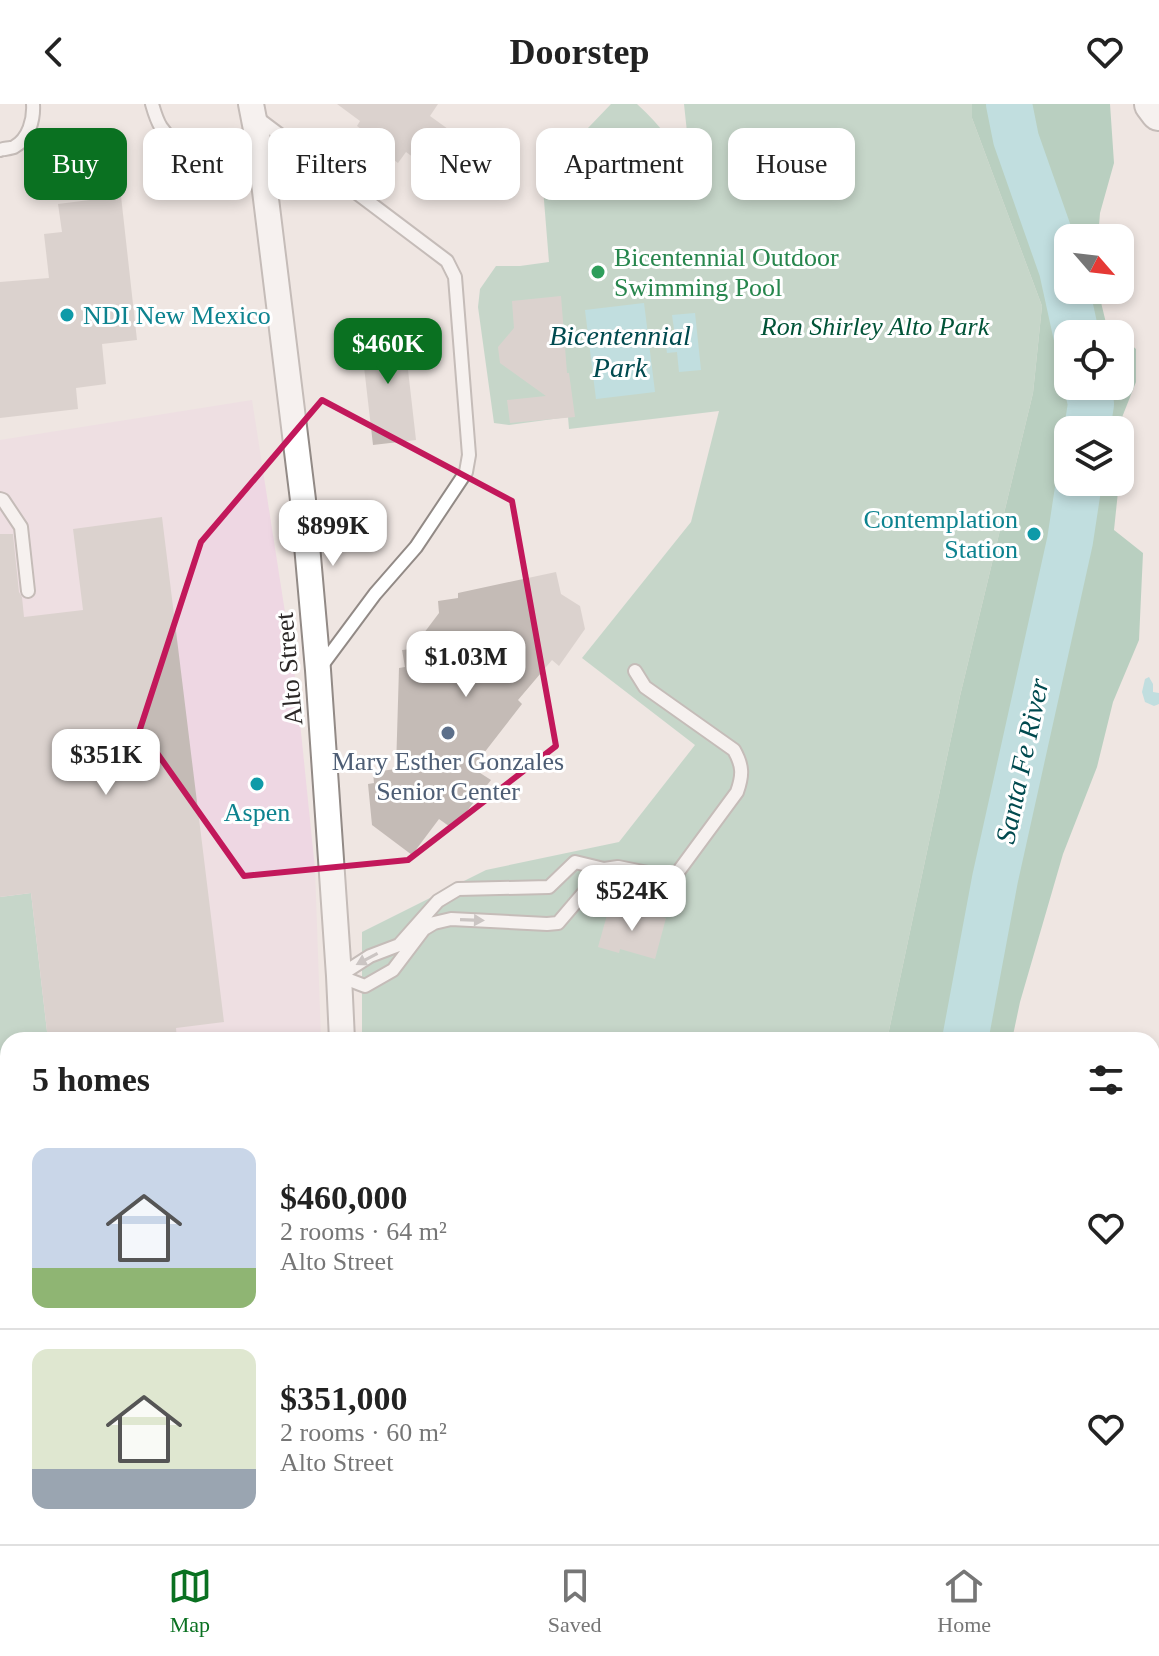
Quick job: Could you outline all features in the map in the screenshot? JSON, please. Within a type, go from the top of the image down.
[{"type":"street","points":[[1153,104],[1159,112]]},
{"type":"street","name":"Alto Street","points":[[254,116],[303,500],[318,670],[342,1032]]},
{"type":"lane","points":[[0,150],[13,148],[26,136],[34,116],[33,104]]},
{"type":"lane","points":[[152,104],[160,126],[197,159],[215,160],[233,154],[254,116],[447,261],[455,277],[469,455],[466,472],[416,547],[375,594],[318,670]]},
{"type":"lane","points":[[0,499],[21,527],[28,591]]},
{"type":"lane","points":[[339,976],[370,956],[399,945],[438,901],[458,889],[549,887],[575,862],[663,876],[678,872],[737,792],[741,762],[734,750],[645,687],[635,671]]},
{"type":"lane","points":[[339,976],[365,986],[393,970],[424,929],[434,923],[451,919],[558,923],[604,869]]},
{"type":"highlighted area","points":[[322,400],[512,501],[556,746],[408,860],[244,876],[140,729],[201,542]]},
{"type":"shaded area","points":[[252,400],[296,683],[315,869],[321,1032],[0,1032],[0,440]]},
{"type":"green space","name":"Ron Shirley Alto Park","points":[[611,104],[637,104],[660,128],[588,128]]},
{"type":"green space","name":"Ron Shirley Alto Park","points":[[684,104],[972,104],[972,118],[1042,306],[1033,393],[960,696],[889,1032],[362,1032],[362,932],[486,870],[619,842],[695,745],[582,658],[691,522],[719,411],[569,429],[568,417],[509,425],[494,423],[478,307],[480,289],[496,266],[549,262],[544,200],[712,200],[712,128],[687,128]]},
{"type":"green space","points":[[972,104],[1110,104],[1114,163],[1099,224],[1054,224],[1054,304],[1101,304],[1105,320],[1054,320],[1054,400],[1129,400],[1123,416],[1054,416],[1054,496],[1118,496],[1114,530],[1143,553],[1139,640],[1113,702],[1097,767],[1063,854],[1014,1032],[889,1032],[960,696],[1033,393],[1042,306],[972,118]]},
{"type":"green space","points":[[1134,347],[1136,349],[1134,387]]},
{"type":"green space","points":[[31,893],[47,1032],[0,1032],[0,897]]},
{"type":"water","name":"Bicentennial Park","points":[[644,303],[655,392],[596,399],[585,310]]},
{"type":"water","points":[[695,313],[701,370],[679,372],[677,352],[667,353],[665,338],[675,336],[672,315]]},
{"type":"water","points":[[1149,677],[1153,692],[1159,693],[1159,704],[1154,706],[1145,702],[1142,692],[1145,679]]},
{"type":"building","points":[[337,104],[438,104],[430,116],[447,128],[411,128],[411,156],[406,152],[398,163],[395,161],[395,128],[360,128],[357,126],[360,121]]},
{"type":"building","name":"NDI New Mexico","points":[[121,200],[137,340],[102,344],[106,384],[76,388],[78,409],[0,418],[0,282],[49,278],[44,234],[62,232],[58,204]]},
{"type":"building","points":[[561,296],[567,373],[575,417],[510,423],[507,400],[546,396],[500,363],[498,347],[514,328],[512,301]]},
{"type":"building","points":[[403,326],[416,440],[373,445],[360,332]]},
{"type":"building","points":[[162,517],[224,1022],[176,1028],[176,1032],[47,1032],[31,893],[0,897],[0,534],[13,534],[24,617],[83,610],[73,529]]},
{"type":"building","name":"Mary Esther Gonzales Senior Center","points":[[556,572],[561,594],[580,606],[585,629],[559,666],[552,660],[518,700],[522,704],[477,762],[481,766],[477,771],[491,780],[453,829],[439,819],[412,855],[372,825],[368,784],[374,783],[373,772],[396,769],[399,668],[405,667],[402,650],[412,649],[439,613],[438,601],[458,598],[458,593]]},
{"type":"building","points":[[609,908],[636,915],[638,910],[666,918],[655,959],[620,949],[619,953],[598,947]]},
{"type":"waterway","name":"Santa Fe River","points":[[1009,104],[1016,139],[1062,270],[1073,320]]},
{"type":"waterway","name":"Santa Fe River","points":[[1089,416],[1090,400]]},
{"type":"waterway","name":"Santa Fe River","points":[[966,1032],[995,879],[1070,541],[1077,496]]},
{"type":"place","name":"Bicentennial Outdoor Swimming Pool","points":[[598,272]]},
{"type":"place","name":"NDI New Mexico","points":[[67,315]]},
{"type":"place","name":"Contemplation Station","points":[[1034,534]]},
{"type":"place","name":"Mary Esther Gonzales Senior Center","points":[[448,733]]},
{"type":"place","name":"Aspen","points":[[257,784]]}]
